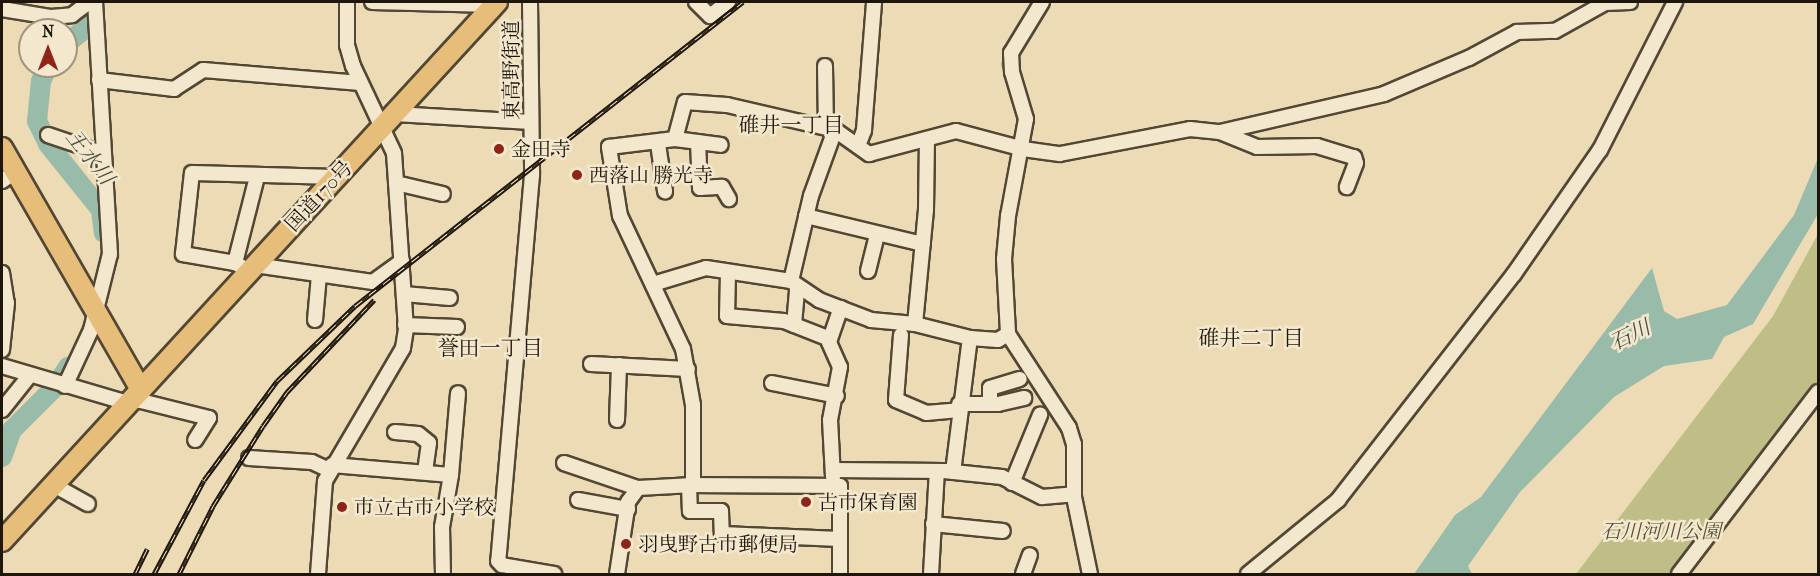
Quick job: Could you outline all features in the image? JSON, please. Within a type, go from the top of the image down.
[{"type":"highway","name":"国道170号","points":[[2,541],[135,396],[247,266],[337,177],[496,3]]},
{"type":"highway","points":[[2,148],[8,176],[95,314],[135,396]]},
{"type":"street","points":[[2,9],[51,17],[72,15],[89,2]]},
{"type":"street","points":[[60,385],[95,314],[110,254],[95,2]]},
{"type":"street","points":[[318,574],[324,481],[403,348],[405,325],[394,153],[389,121],[360,83],[347,45],[347,2]]},
{"type":"street","points":[[372,2],[496,3]]},
{"type":"street","name":"東高野街道","points":[[530,2],[532,175],[498,561],[502,565],[554,574]]},
{"type":"street","points":[[696,2],[710,16],[728,2]]},
{"type":"street","points":[[858,146],[864,130],[874,2]]},
{"type":"street","points":[[1042,2],[1011,53],[1026,119],[1023,149],[1008,216],[1004,259],[1008,334],[1069,428],[1074,444],[1074,494],[1090,574]]},
{"type":"street","points":[[1220,132],[1384,94],[1469,58],[1517,32],[1556,31],[1605,3],[1630,2]]},
{"type":"street","points":[[1248,574],[1338,500],[1515,274],[1600,150],[1675,2]]},
{"type":"street","points":[[794,325],[794,284],[806,216],[830,129],[825,66]]},
{"type":"street","points":[[99,80],[174,89],[203,70],[360,83]]},
{"type":"street","points":[[675,139],[684,102],[728,105],[830,129],[869,154],[956,131],[1023,149],[1060,154],[1190,129],[1220,132],[1257,147],[1317,146],[1354,157],[1347,187]]},
{"type":"street","points":[[389,121],[531,122]]},
{"type":"street","points":[[48,135],[104,154]]},
{"type":"street","points":[[720,145],[675,139],[658,144],[609,147],[620,216],[683,349],[688,369],[693,405],[690,511],[721,511],[722,534],[840,539]]},
{"type":"street","points":[[915,324],[923,244],[927,139]]},
{"type":"street","points":[[698,142],[700,188],[722,187],[729,199]]},
{"type":"street","points":[[658,144],[665,191]]},
{"type":"street","points":[[337,177],[257,177],[192,173],[183,254],[247,266],[373,282],[402,261]]},
{"type":"street","points":[[247,266],[257,177]]},
{"type":"street","points":[[396,183],[443,194]]},
{"type":"street","points":[[806,216],[923,244]]},
{"type":"street","points":[[868,271],[878,234]]},
{"type":"street","points":[[653,284],[706,268],[794,284],[841,308],[871,320],[915,324],[970,338],[998,340],[1008,334]]},
{"type":"street","points":[[2,273],[12,303],[2,350]]},
{"type":"street","points":[[728,273],[728,316],[755,317],[794,325],[830,339]]},
{"type":"street","points":[[315,320],[319,275]]},
{"type":"street","points":[[404,294],[450,298]]},
{"type":"street","points":[[834,486],[830,420],[837,396],[840,367],[830,349],[830,339],[841,308]]},
{"type":"street","points":[[405,325],[457,327]]},
{"type":"street","points":[[901,335],[896,400],[926,413],[1024,398]]},
{"type":"street","points":[[953,472],[959,407],[970,338]]},
{"type":"street","points":[[591,364],[688,369]]},
{"type":"street","points":[[618,420],[619,365]]},
{"type":"street","points":[[2,366],[60,385],[135,396],[141,401],[209,418],[195,440]]},
{"type":"street","points":[[2,410],[30,375]]},
{"type":"street","points":[[990,404],[990,388],[1020,379]]},
{"type":"street","points":[[772,383],[837,396]]},
{"type":"street","points":[[443,574],[442,527],[451,475],[458,393]]},
{"type":"street","points":[[1679,574],[1818,393]]},
{"type":"street","points":[[1012,483],[1040,415]]},
{"type":"street","points":[[395,432],[418,434],[429,444],[424,472]]},
{"type":"street","points":[[249,458],[312,462],[331,468],[451,475]]},
{"type":"street","points":[[564,463],[638,488],[691,485],[840,486],[840,574]]},
{"type":"street","points":[[833,470],[953,472],[1002,477],[1042,497],[1074,494]]},
{"type":"street","points":[[932,574],[937,471]]},
{"type":"street","points":[[52,484],[88,504]]},
{"type":"street","points":[[617,574],[628,509],[638,488]]},
{"type":"street","points":[[578,500],[628,509]]},
{"type":"street","points":[[933,524],[1003,531]]},
{"type":"street","points":[[1023,574],[1030,555]]},
{"type":"green space","name":"石川河川公園","points":[[1818,234],[1818,382],[1680,574],[1576,574],[1773,316]]},
{"type":"water","name":"石川","points":[[1818,158],[1818,214],[1753,324],[1724,337],[1712,359],[1664,366],[1614,397],[1520,492],[1468,566],[1472,574],[1414,574],[1455,515],[1481,497],[1652,268],[1664,311],[1677,319],[1727,305],[1794,215]]},
{"type":"waterway","name":"王水川","points":[[78,34],[86,28],[93,17]]},
{"type":"waterway","points":[[1005,54],[1002,64],[1018,115],[1018,129]]},
{"type":"waterway","name":"王水川","points":[[42,78],[37,121],[48,144],[101,210],[104,233]]},
{"type":"waterway","points":[[1000,305],[1000,334]]},
{"type":"waterway","points":[[1003,340],[1023,369]]},
{"type":"waterway","name":"王水川","points":[[2,457],[12,430],[55,387],[68,367]]},
{"type":"waterway","points":[[1072,521],[1081,564]]},
{"type":"railway","points":[[154,574],[204,480],[277,381],[355,306],[743,2]]},
{"type":"railway","points":[[179,574],[213,506],[287,392],[374,300]]},
{"type":"railway","points":[[135,574],[147,549]]},
{"type":"place","name":"金田寺","points":[[499,149]]},
{"type":"place","name":"西落山 勝光寺","points":[[577,175]]},
{"type":"place","name":"古市保育園","points":[[806,502]]},
{"type":"place","name":"市立古市小学校","points":[[342,507]]},
{"type":"place","name":"羽曳野古市郵便局","points":[[626,544]]},
{"type":"district","name":"碓井一丁目","points":[[791,125]]},
{"type":"district","name":"碓井二丁目","points":[[1251,338]]},
{"type":"district","name":"誉田一丁目","points":[[490,348]]}]
